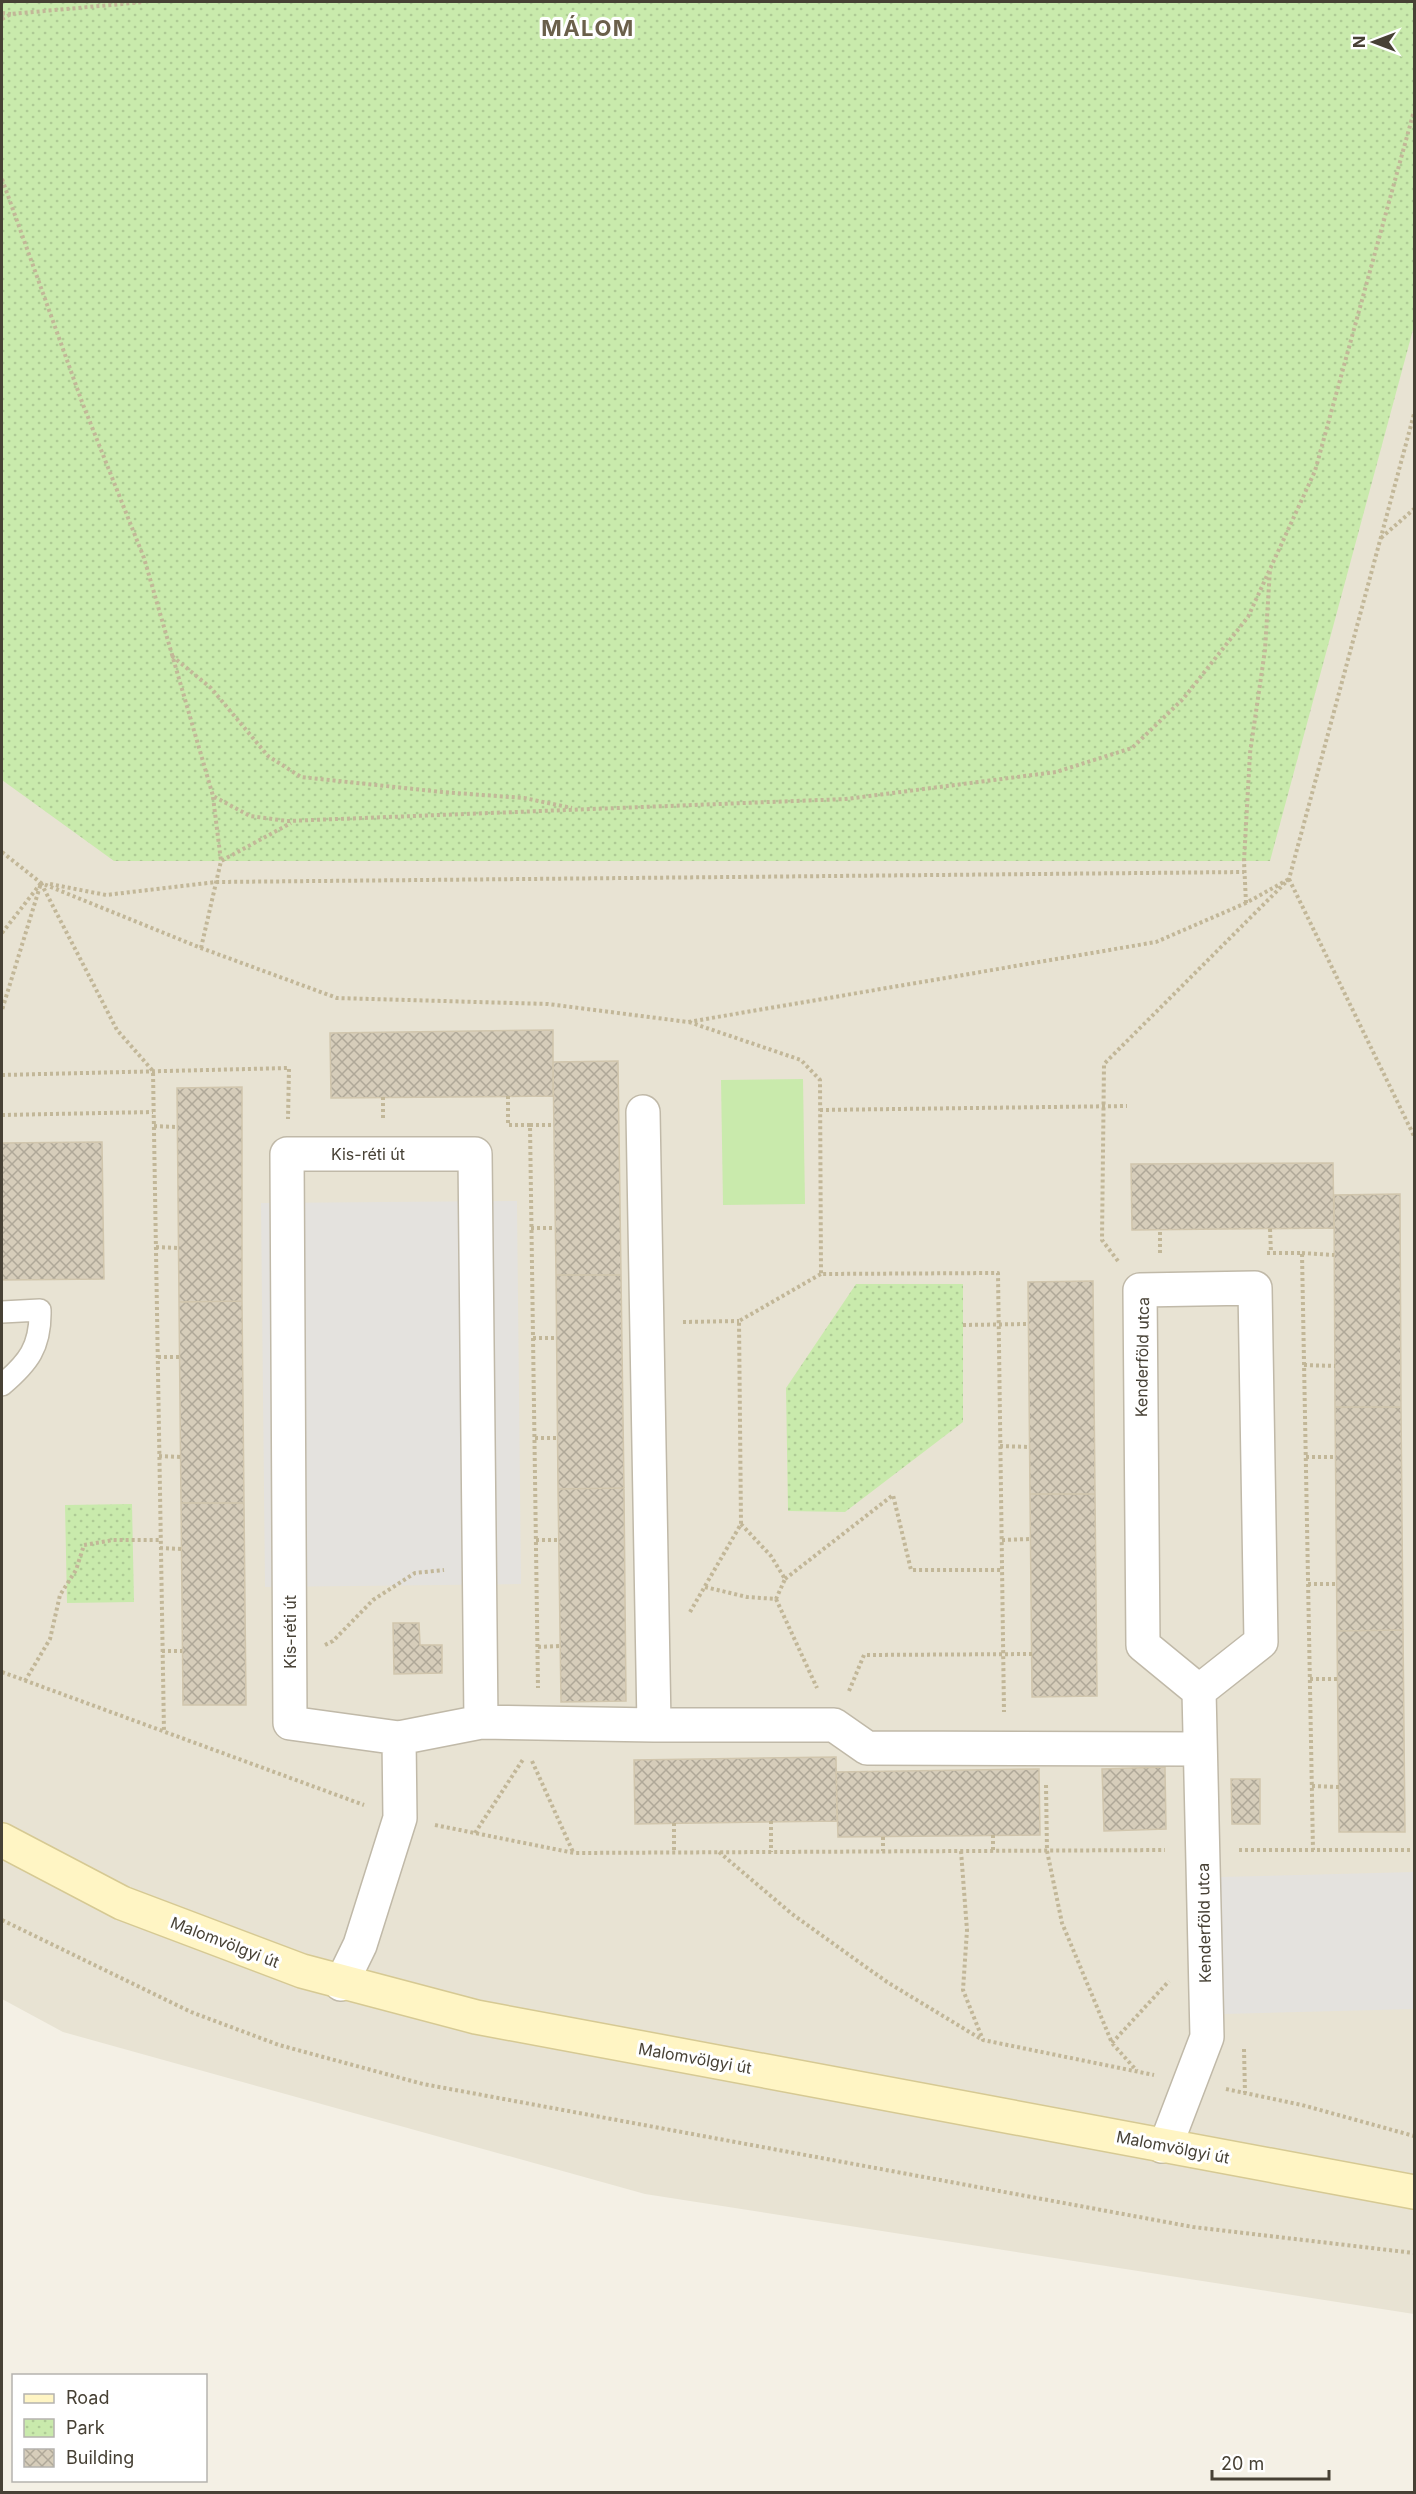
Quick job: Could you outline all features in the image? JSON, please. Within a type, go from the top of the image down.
[{"type":"main road","name":"Malomvölgyi út","points":[[2,1840],[122,1903],[341,1984],[476,2017],[1414,2192]]},
{"type":"street","points":[[643,1112],[654,1725]]},
{"type":"street","name":"Kis-réti út","points":[[475,1154],[481,1722],[399,1738],[290,1723],[287,1155],[475,1154]]},
{"type":"street","name":"Kenderföld utca","points":[[1162,2146],[1170,2134],[1207,2037],[1199,1691],[1143,1645],[1140,1290],[1255,1288],[1261,1642],[1199,1691]]},
{"type":"street","points":[[481,1722],[834,1725],[867,1748],[1046,1749],[1134,1758],[1200,1749]]},
{"type":"street","points":[[341,1984],[360,1945],[400,1818],[399,1738]]},
{"type":"lane","points":[[2,1312],[40,1310],[41,1332],[26,1365],[2,1385]]},
{"type":"path","points":[[2,13],[144,2]]},
{"type":"path","points":[[2,19],[12,14]]},
{"type":"path","points":[[213,796],[250,816],[294,821],[846,799],[1056,772],[1132,748],[1183,699],[1248,617],[1315,471],[1414,111]]},
{"type":"path","points":[[2,179],[82,402],[144,558],[213,796],[221,861],[201,948]]},
{"type":"path","points":[[1140,1290],[1102,1240],[1104,1064],[1289,879],[1414,414]]},
{"type":"path","points":[[1381,539],[1414,509]]},
{"type":"path","points":[[1246,903],[1244,872],[1250,753],[1265,650],[1270,566]]},
{"type":"path","points":[[172,655],[211,688],[268,756],[301,777],[441,792],[524,798],[579,809]]},
{"type":"path","points":[[221,861],[294,821]]},
{"type":"path","points":[[2,852],[41,883],[201,948],[337,998],[548,1004],[688,1022],[801,1060],[820,1080],[821,1274]]},
{"type":"path","points":[[41,883],[106,895],[216,882],[1244,872]]},
{"type":"path","points":[[688,1022],[1156,942],[1246,903],[1289,879]]},
{"type":"path","points":[[1289,879],[1414,1136]]},
{"type":"path","points":[[2,933],[41,883]]},
{"type":"path","points":[[2,1010],[41,883]]},
{"type":"path","points":[[41,883],[117,1030],[153,1071],[164,1732]]},
{"type":"path","points":[[2,1075],[289,1068],[287,1155]]},
{"type":"path","points":[[508,1096],[508,1125],[554,1125]]},
{"type":"path","points":[[383,1097],[383,1121]]},
{"type":"path","points":[[820,1110],[1127,1106]]},
{"type":"path","points":[[2,1115],[153,1112]]},
{"type":"path","points":[[530,1125],[538,1723]]},
{"type":"path","points":[[154,1126],[177,1127]]},
{"type":"path","points":[[531,1228],[555,1228]]},
{"type":"path","points":[[1270,1229],[1271,1253]]},
{"type":"path","points":[[1160,1230],[1160,1254]]},
{"type":"path","points":[[156,1247],[178,1248]]},
{"type":"path","points":[[1302,1253],[1334,1255]]},
{"type":"path","points":[[647,1323],[740,1321],[821,1274],[998,1273],[1004,1692]]},
{"type":"path","points":[[688,1616],[741,1524],[740,1321]]},
{"type":"path","points":[[963,1325],[1028,1324]]},
{"type":"path","points":[[533,1338],[557,1338]]},
{"type":"path","points":[[158,1358],[179,1358]]},
{"type":"path","points":[[1304,1365],[1335,1366]]},
{"type":"path","points":[[535,1438],[557,1438]]},
{"type":"path","points":[[1000,1446],[1030,1447]]},
{"type":"path","points":[[159,1456],[180,1457]]},
{"type":"path","points":[[1306,1457],[1336,1457]]},
{"type":"path","points":[[834,1725],[776,1599],[785,1579],[893,1495],[911,1570],[1002,1570]]},
{"type":"path","points":[[741,1524],[771,1556],[785,1579]]},
{"type":"path","points":[[1002,1540],[1030,1539]]},
{"type":"path","points":[[24,1681],[50,1639],[60,1595],[76,1570],[84,1545],[113,1540],[160,1540]]},
{"type":"path","points":[[536,1540],[559,1540]]},
{"type":"path","points":[[160,1548],[181,1549]]},
{"type":"path","points":[[291,1664],[333,1641],[373,1600],[415,1573],[453,1569],[480,1570]]},
{"type":"path","points":[[1308,1584],[1337,1584]]},
{"type":"path","points":[[705,1587],[747,1597],[776,1599]]},
{"type":"path","points":[[538,1647],[560,1646]]},
{"type":"path","points":[[162,1651],[182,1651]]},
{"type":"path","points":[[834,1725],[864,1655],[1032,1654]]},
{"type":"path","points":[[2,1672],[400,1818],[574,1853],[1414,1850]]},
{"type":"path","points":[[1310,1679],[1338,1679]]},
{"type":"path","points":[[1046,1749],[1047,1851],[1062,1923],[1112,2043],[1137,2071]]},
{"type":"path","points":[[475,1833],[528,1752],[574,1853]]},
{"type":"path","points":[[1312,1786],[1339,1787]]},
{"type":"path","points":[[771,1821],[771,1852]]},
{"type":"path","points":[[674,1823],[674,1852]]},
{"type":"path","points":[[993,1835],[993,1851]]},
{"type":"path","points":[[883,1837],[883,1851]]},
{"type":"path","points":[[961,1851],[966,1930],[963,1990],[983,2040]]},
{"type":"path","points":[[719,1852],[792,1914],[886,1982],[983,2040],[1302,2105],[1414,2136]]},
{"type":"path","points":[[2,1920],[191,2012],[279,2045],[423,2084],[1193,2227],[1414,2253]]},
{"type":"path","points":[[1112,2043],[1156,1993],[1205,1948]]},
{"type":"shaded area","points":[[2,2],[1414,2],[1414,2314],[645,2194],[63,2032],[2,1999]]},
{"type":"shaded area","points":[[517,1201],[521,1584],[265,1587],[261,1203]]},
{"type":"shaded area","points":[[1414,1872],[1414,2009],[1223,2014],[1220,1877]]},
{"type":"green space","points":[[2,2],[1414,2],[1414,326],[1270,861],[114,861],[2,780]]},
{"type":"green space","points":[[803,1079],[805,1204],[723,1205],[721,1080]]},
{"type":"green space","points":[[856,1284],[963,1284],[963,1422],[845,1512],[788,1511],[786,1388]]},
{"type":"green space","points":[[132,1504],[134,1602],[67,1603],[65,1505]]},
{"type":"building","points":[[553,1030],[553,1096],[331,1098],[330,1033]]},
{"type":"building","points":[[618,1061],[621,1275],[556,1275],[553,1062]]},
{"type":"building","points":[[242,1087],[242,1301],[179,1302],[177,1088]]},
{"type":"building","points":[[102,1142],[104,1279],[2,1280],[2,1143]]},
{"type":"building","points":[[1333,1163],[1334,1228],[1132,1230],[1131,1164]]},
{"type":"building","points":[[1400,1194],[1401,1407],[1335,1407],[1334,1195]]},
{"type":"building","points":[[556,1275],[621,1275],[624,1488],[558,1489]]},
{"type":"building","points":[[1093,1281],[1095,1494],[1030,1494],[1028,1282]]},
{"type":"building","points":[[242,1301],[244,1503],[181,1503],[179,1302]]},
{"type":"building","points":[[1335,1407],[1401,1407],[1403,1630],[1337,1631]]},
{"type":"building","points":[[624,1488],[626,1701],[561,1702],[558,1489]]},
{"type":"building","points":[[1030,1494],[1095,1494],[1097,1696],[1032,1697]]},
{"type":"building","points":[[181,1503],[244,1503],[246,1705],[183,1705]]},
{"type":"building","points":[[393,1623],[419,1623],[420,1645],[442,1645],[442,1673],[394,1674]]},
{"type":"building","points":[[1403,1630],[1405,1832],[1339,1832],[1337,1631]]},
{"type":"building","points":[[836,1757],[837,1821],[635,1824],[634,1760]]},
{"type":"building","points":[[1165,1767],[1166,1829],[1104,1831],[1102,1769]]},
{"type":"building","points":[[1039,1769],[1040,1835],[838,1837],[836,1772]]},
{"type":"building","points":[[1231,1779],[1260,1779],[1260,1824],[1232,1824]]},
{"type":"district","name":"MÁLOM","points":[[588,28]]}]
